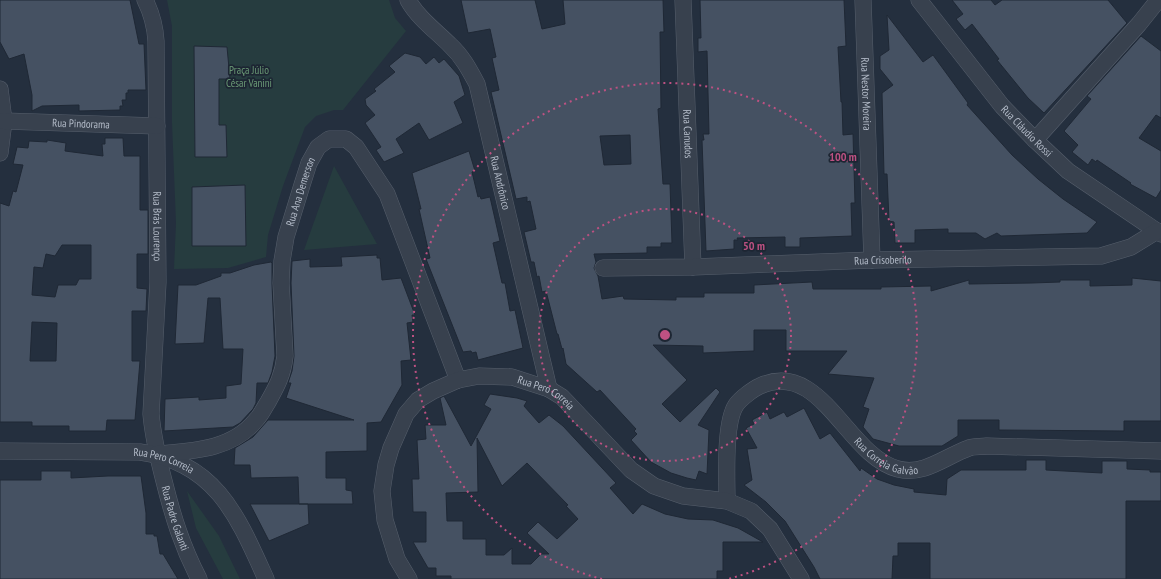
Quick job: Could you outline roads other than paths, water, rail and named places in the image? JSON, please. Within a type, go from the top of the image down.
[{"type":"street","name":"Rua Brás Lourenço","points":[[145,0],[152,13],[155,23],[156,41],[158,282],[151,414],[157,454]]},
{"type":"street","name":"Rua Andrônico","points":[[408,0],[413,9],[452,47],[468,66],[476,84],[549,389]]},
{"type":"street","name":"Rua Canudos","points":[[683,0],[693,267]]},
{"type":"street","name":"Rua Nestor Moreira","points":[[863,0],[872,260]]},
{"type":"street","name":"Rua Cláudio Rossi","points":[[919,0],[1002,106],[1035,140],[1068,171],[1159,232]]},
{"type":"street","points":[[1035,140],[1155,5]]},
{"type":"street","points":[[0,89],[4,121],[0,153]]},
{"type":"street","name":"Rua Pindorama","points":[[4,121],[157,126]]},
{"type":"street","name":"Rua Ana Demerson","points":[[157,454],[196,451],[234,440],[243,434],[256,420],[279,383],[284,368],[285,356],[281,283],[282,260],[286,237],[309,163],[318,147],[329,139],[346,139],[356,147],[387,194],[458,380]]},
{"type":"street","name":"Rua Crisoberilo","points":[[603,268],[693,267],[872,260],[1101,256],[1131,247],[1159,232]]},
{"type":"street","name":"Rua Pero Correia","points":[[409,579],[398,559],[385,520],[382,491],[386,465],[391,448],[406,414],[418,400],[433,391],[458,380],[479,376],[512,377],[549,389],[562,397],[631,470],[654,486],[683,496],[727,501],[751,511],[770,529],[801,579]]},
{"type":"street","name":"Rua Correia Galvão","points":[[727,501],[728,426],[736,405],[758,387],[774,381],[793,383],[809,389],[874,457],[897,469],[908,471],[921,470],[970,448],[987,446],[1161,451]]},
{"type":"street","name":"Rua Pero Correia","points":[[0,451],[140,452],[157,454],[190,468],[217,490],[236,516],[266,579]]},
{"type":"street","name":"Rua Padre Galanti","points":[[157,454],[178,532],[186,554],[199,579]]},
{"type":"park label","name":"Praça Júlio César Vanini","points":[[249,76]]}]
